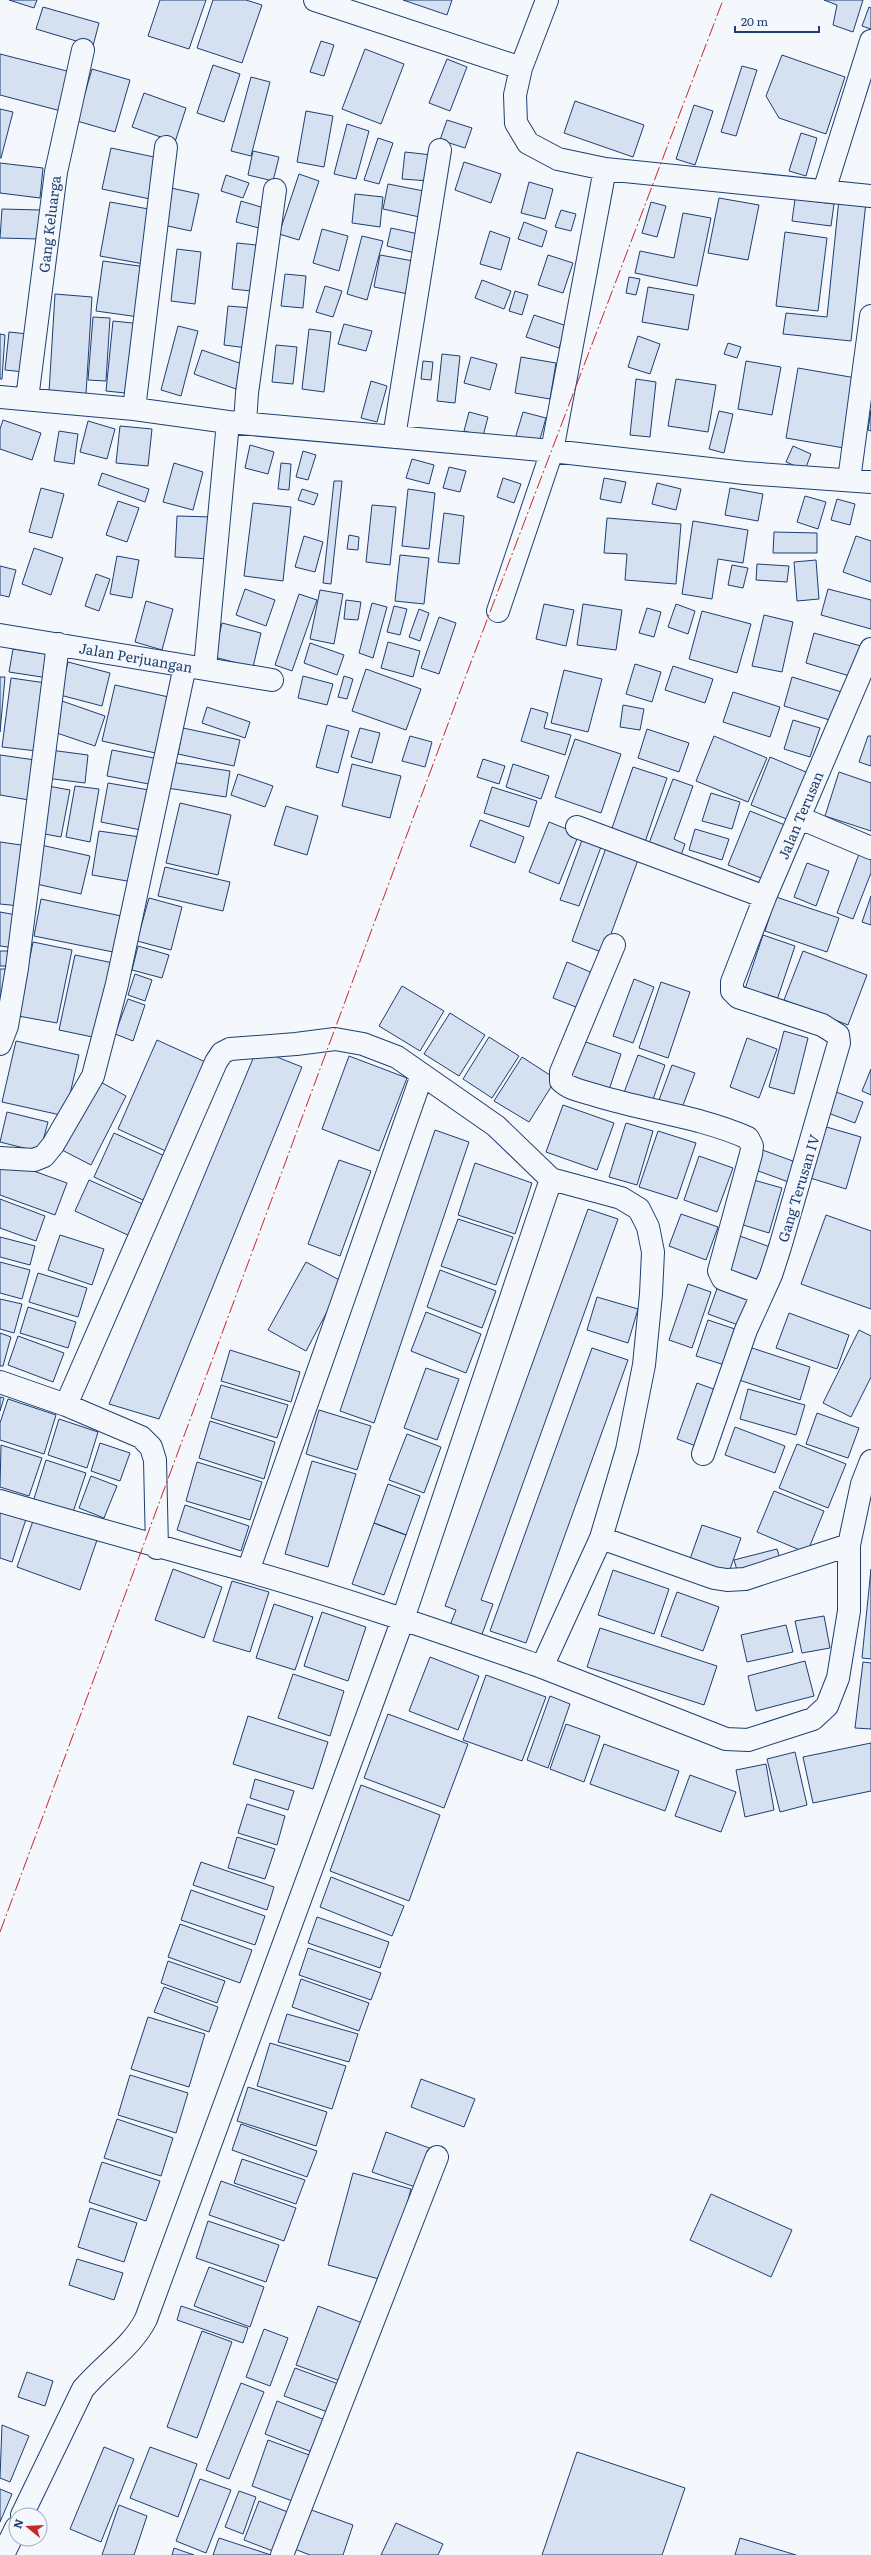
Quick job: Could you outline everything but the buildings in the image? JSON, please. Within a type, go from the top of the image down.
[{"type":"street","points":[[314,0],[521,68]]},
{"type":"street","points":[[547,0],[521,68],[515,95],[516,123],[528,143],[558,159],[605,170],[871,196]]},
{"type":"street","points":[[824,191],[871,41]]},
{"type":"street","name":"Gang Keluarga","points":[[27,400],[56,172],[83,50]]},
{"type":"street","points":[[134,409],[166,147]]},
{"type":"street","points":[[394,437],[440,150]]},
{"type":"street","points":[[498,611],[552,452],[605,170]]},
{"type":"street","points":[[0,1158],[34,1160],[44,1156],[53,1145],[93,1076],[195,667],[237,423],[247,393],[275,190]]},
{"type":"street","points":[[849,480],[871,316]]},
{"type":"street","points":[[0,396],[27,400],[134,409],[237,423],[552,452],[744,473],[871,482]]},
{"type":"street","name":"Jalan Perjuangan","points":[[0,635],[272,680]]},
{"type":"street","points":[[0,1044],[7,1026],[17,968],[58,644]]},
{"type":"street","name":"Jalan Terusan","points":[[732,982],[765,897],[871,649]]},
{"type":"street","points":[[800,818],[871,848]]},
{"type":"street","points":[[577,827],[765,897]]},
{"type":"street","points":[[614,945],[561,1072],[561,1081],[575,1089],[703,1123],[748,1138],[752,1146],[751,1154],[719,1271],[723,1279],[761,1293]]},
{"type":"street","name":"Gang Terusan IV","points":[[703,1454],[746,1330],[780,1247],[839,1043],[838,1035],[834,1031],[822,1025],[738,997],[732,991],[732,982]]},
{"type":"street","points":[[66,1405],[208,1080],[222,1054],[239,1047],[296,1044],[335,1039],[363,1044],[397,1057],[496,1126],[551,1179],[621,1198],[639,1209],[648,1227],[653,1252],[644,1365],[627,1450],[600,1538],[542,1667]]},
{"type":"street","points":[[248,1571],[422,1075]]},
{"type":"street","points":[[26,2507],[83,2389],[96,2373],[140,2332],[146,2319],[403,1619],[551,1179]]},
{"type":"street","points":[[0,1382],[66,1405],[141,1437],[151,1447],[155,1460],[157,1548]]},
{"type":"street","points":[[0,1501],[157,1548],[248,1571],[403,1619],[542,1667],[726,1739],[748,1740],[813,1719],[827,1706],[838,1678],[848,1611],[849,1545],[862,1484],[871,1461]]},
{"type":"street","points":[[600,1538],[714,1578],[727,1580],[745,1579],[849,1545]]},
{"type":"street","points":[[282,2555],[438,2157]]},
{"type":"street","points":[[3,2555],[8,2545]]},
{"type":"power","points":[[0,1932],[468,670],[723,0]]}]
